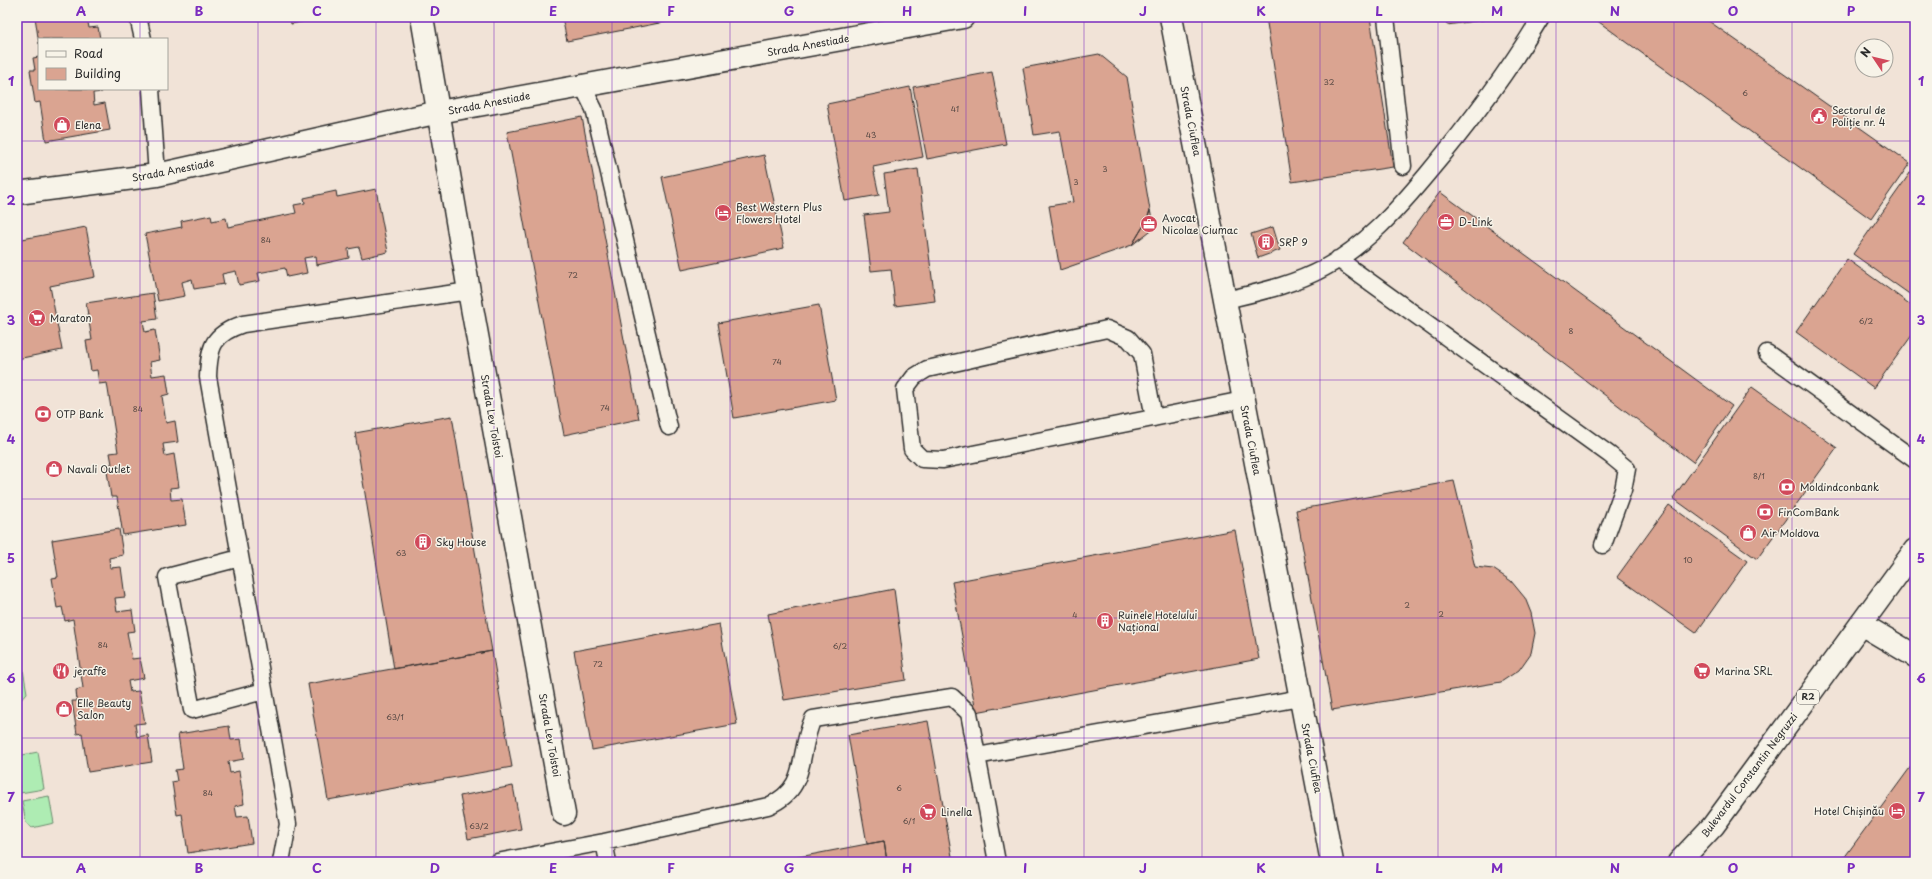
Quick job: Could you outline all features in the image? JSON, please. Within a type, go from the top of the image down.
[{"type":"street","name":"Strada Lev Tolstoi","points":[[422,17],[469,291],[564,814]]},
{"type":"street","name":"Strada Anestiade","points":[[17,193],[157,175],[439,112],[932,20],[963,17]]},
{"type":"street","name":"Strada Ciuflea","points":[[1171,17],[1332,862]]},
{"type":"street","name":"Bulevardul Constantin Negruzzi","points":[[1679,862],[1722,813],[1915,550]]},
{"type":"street","points":[[1861,624],[1915,656]]},
{"type":"lane","points":[[138,17],[143,38]]},
{"type":"lane","points":[[1386,17],[1403,166]]},
{"type":"lane","points":[[1226,300],[1277,287],[1324,268],[1362,243],[1407,198],[1454,142],[1518,56],[1541,17]]},
{"type":"lane","points":[[582,85],[594,109],[669,427]]},
{"type":"lane","points":[[151,90],[157,175]]},
{"type":"lane","points":[[1338,259],[1610,455],[1627,469],[1623,490],[1604,545]]},
{"type":"lane","points":[[281,862],[288,824],[208,376],[209,356],[215,341],[228,329],[243,324],[469,291]]},
{"type":"lane","points":[[1154,418],[1142,354],[1128,338],[1107,329],[928,369],[914,377],[905,389],[912,448],[922,459],[943,460],[1154,418],[1243,400]]},
{"type":"lane","points":[[1767,353],[1915,460]]},
{"type":"lane","points":[[240,558],[167,577],[192,710],[264,691]]},
{"type":"lane","points":[[497,862],[604,842],[768,806],[780,801],[790,792],[801,767],[808,728],[812,719],[952,697],[969,713],[997,862]]},
{"type":"lane","points":[[977,756],[1300,698]]},
{"type":"lane","points":[[604,842],[608,862]]},
{"type":"green space","points":[[17,634],[27,693],[17,704]]},
{"type":"green space","points":[[38,752],[44,789],[20,793],[17,775],[17,756]]},
{"type":"green space","points":[[49,796],[54,823],[32,828],[26,823],[22,801]]},
{"type":"building","points":[[35,17],[87,17],[89,28],[98,27],[100,38],[38,38]]},
{"type":"building","points":[[290,17],[326,17],[291,24]]},
{"type":"building","points":[[562,17],[675,17],[675,20],[567,41]]},
{"type":"building","points":[[1266,17],[1370,17],[1393,167],[1292,182]]},
{"type":"building","points":[[1446,17],[1503,17],[1447,25]]},
{"type":"building","points":[[1592,17],[1703,17],[1910,163],[1871,219]]},
{"type":"building","points":[[1099,54],[1127,77],[1150,210],[1147,220],[1132,245],[1060,270],[1049,206],[1073,202],[1060,131],[1034,135],[1023,68]]},
{"type":"building","points":[[38,57],[38,90],[101,90],[102,92],[93,93],[94,105],[105,103],[110,130],[46,141],[40,102],[35,103],[30,70],[35,70],[33,58]]},
{"type":"building","points":[[992,72],[1006,144],[927,159],[913,87]]},
{"type":"building","points":[[910,87],[923,157],[873,167],[879,195],[845,201],[827,104]]},
{"type":"building","points":[[582,117],[639,419],[564,435],[507,132]]},
{"type":"building","name":"Best Western Plus Flowers Hotel","points":[[764,155],[784,248],[682,270],[662,177]]},
{"type":"building","points":[[1915,166],[1915,298],[1853,254]]},
{"type":"building","points":[[918,169],[935,301],[895,306],[891,269],[871,271],[864,215],[889,212],[884,174]]},
{"type":"building","points":[[376,189],[388,252],[362,258],[359,247],[348,249],[349,258],[317,265],[316,256],[304,258],[307,273],[287,277],[285,268],[258,273],[260,281],[239,285],[236,271],[222,274],[224,284],[194,289],[192,279],[182,282],[185,296],[158,301],[145,234],[182,227],[181,221],[211,215],[212,221],[226,218],[228,227],[296,213],[294,205],[305,203],[304,198],[336,191],[337,197]]},
{"type":"building","points":[[1440,192],[1732,406],[1693,462],[1403,242]]},
{"type":"building","name":"Avocat Nicolae Ciumac","points":[[1150,210],[1154,228],[1132,245],[1147,220]]},
{"type":"building","name":"Maraton","points":[[86,227],[95,277],[50,286],[62,350],[17,359],[17,240]]},
{"type":"building","name":"SRP 9","points":[[1273,227],[1280,250],[1258,258],[1251,234]]},
{"type":"building","points":[[1847,259],[1915,308],[1915,331],[1874,388],[1796,332]]},
{"type":"building","points":[[153,293],[157,319],[143,321],[145,332],[155,330],[160,360],[150,362],[152,376],[166,374],[169,394],[162,396],[166,423],[175,421],[178,442],[163,444],[165,456],[174,454],[179,487],[170,488],[171,500],[182,499],[186,525],[123,535],[117,497],[111,497],[106,465],[112,464],[110,453],[118,452],[107,383],[99,384],[97,370],[91,371],[86,341],[92,340],[86,303]]},
{"type":"building","points":[[819,305],[836,400],[734,418],[718,323]]},
{"type":"building","points":[[1752,387],[1837,448],[1757,559],[1673,498]]},
{"type":"building","name":"Sky House","points":[[452,416],[492,651],[394,669],[355,433]]},
{"type":"building","points":[[1454,481],[1475,567],[1493,569],[1511,581],[1525,598],[1531,613],[1535,633],[1531,653],[1519,670],[1501,682],[1332,710],[1296,510]]},
{"type":"building","points":[[1669,505],[1747,561],[1696,633],[1617,577]]},
{"type":"building","points":[[119,529],[123,555],[109,558],[110,568],[121,567],[125,597],[115,598],[117,612],[132,610],[135,631],[127,632],[132,659],[140,658],[144,678],[128,681],[130,692],[139,691],[145,723],[135,724],[137,737],[148,735],[152,762],[88,772],[82,733],[77,734],[72,701],[77,701],[76,690],[83,688],[73,619],[65,621],[62,607],[57,608],[52,578],[58,577],[52,540]]},
{"type":"building","name":"Ruinele Hotelului Național","points":[[1235,530],[1259,659],[976,712],[952,582]]},
{"type":"building","points":[[894,589],[906,680],[784,700],[768,614]]},
{"type":"building","points":[[719,624],[737,724],[592,750],[574,651]]},
{"type":"building","points":[[492,651],[512,767],[328,800],[308,684]]},
{"type":"building","points":[[928,721],[953,862],[887,862],[884,841],[867,844],[848,735]]},
{"type":"building","points":[[229,726],[231,740],[241,739],[244,759],[228,762],[230,773],[239,771],[244,804],[235,806],[237,817],[248,816],[252,843],[188,853],[182,814],[177,815],[172,782],[177,781],[175,770],[183,769],[178,734]]},
{"type":"building","name":"Hotel Chișinău","points":[[1915,761],[1915,862],[1841,862]]},
{"type":"building","points":[[513,786],[521,829],[468,839],[460,796]]},
{"type":"building","points":[[884,841],[887,862],[773,862],[867,844]]},
{"type":"place","name":"Sectorul de Poliție nr. 4","points":[[1819,116]]},
{"type":"place","name":"Elena","points":[[62,125]]},
{"type":"place","name":"Best Western Plus Flowers Hotel","points":[[723,213]]},
{"type":"place","name":"D-Link","points":[[1446,222]]},
{"type":"place","name":"Avocat Nicolae Ciumac","points":[[1149,224]]},
{"type":"place","name":"SRP 9","points":[[1266,242]]},
{"type":"place","name":"Maraton","points":[[37,318]]},
{"type":"place","name":"OTP Bank","points":[[43,414]]},
{"type":"place","name":"Navali Outlet","points":[[54,469]]},
{"type":"place","name":"Moldindconbank","points":[[1787,487]]},
{"type":"place","name":"FinComBank","points":[[1765,512]]},
{"type":"place","name":"Air Moldova","points":[[1748,533]]},
{"type":"place","name":"Sky House","points":[[423,542]]},
{"type":"place","name":"Ruinele Hotelului Național","points":[[1105,621]]},
{"type":"place","name":"jeraffe","points":[[61,671]]},
{"type":"place","name":"Marina SRL","points":[[1702,671]]},
{"type":"place","name":"Elle Beauty Salon","points":[[64,709]]},
{"type":"place","name":"Hotel Chișinău","points":[[1897,811]]},
{"type":"place","name":"Linella","points":[[928,812]]}]
